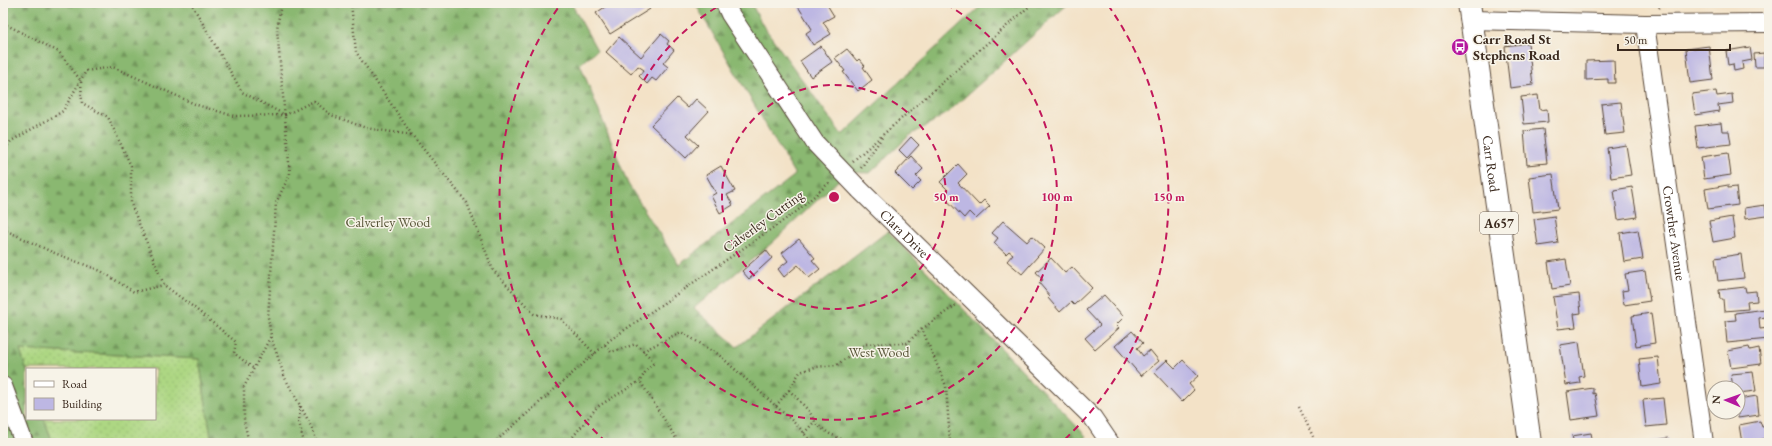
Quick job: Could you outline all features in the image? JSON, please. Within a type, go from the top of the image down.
[{"type":"main road","name":"Carr Road","points":[[1470,12],[1530,443]]},
{"type":"street","name":"Clara Drive","points":[[725,3],[730,14],[815,143],[849,183],[1018,343],[1093,418],[1110,443]]},
{"type":"street","points":[[1470,12],[1644,24],[1769,23]]},
{"type":"street","name":"Crowther Avenue","points":[[1644,24],[1704,443]]},
{"type":"street","points":[[3,386],[24,443]]},
{"type":"path","points":[[191,3],[242,92],[284,115]]},
{"type":"path","points":[[281,3],[277,29],[290,174],[276,204],[268,317],[271,336],[284,378],[308,420],[318,443]]},
{"type":"path","points":[[351,3],[356,52],[412,135],[467,203],[493,270],[534,314],[561,319],[595,354]]},
{"type":"path","points":[[852,162],[1033,3]]},
{"type":"path","points":[[3,18],[7,25],[59,52],[81,81],[82,103],[108,117],[131,166],[131,204],[164,285],[236,342],[234,353],[254,369]]},
{"type":"path","points":[[3,26],[7,25]]},
{"type":"path","points":[[3,152],[11,141],[63,112],[86,71],[113,68],[197,105],[234,116],[284,115],[314,100],[332,115],[366,128],[412,135]]},
{"type":"path","name":"Calverley Cutting","points":[[494,443],[605,345],[796,212],[849,183],[886,132]]},
{"type":"path","points":[[3,229],[52,252],[101,271],[134,292],[164,285]]},
{"type":"path","points":[[776,406],[789,390],[800,372],[815,367],[837,365],[864,344],[907,343],[922,329],[968,296]]},
{"type":"path","points":[[922,329],[946,386],[950,443]]},
{"type":"path","points":[[643,351],[681,332],[718,354],[776,406],[804,433],[812,443]]},
{"type":"path","points":[[249,443],[244,421],[244,387],[271,336]]},
{"type":"path","points":[[568,443],[598,407],[640,381],[647,369],[655,362],[636,344],[611,352],[605,345]]},
{"type":"path","points":[[640,381],[680,443]]},
{"type":"path","points":[[789,390],[809,411],[817,425],[830,434],[850,443]]},
{"type":"path","points":[[300,405],[299,422],[304,443]]},
{"type":"path","points":[[1298,407],[1316,443]]},
{"type":"path","points":[[804,433],[814,421]]},
{"type":"green space","name":"Calverley Wood","points":[[3,3],[571,3],[597,50],[580,64],[628,184],[679,265],[795,175],[695,3],[751,3],[762,24],[842,135],[984,3],[1069,3],[946,114],[909,136],[870,173],[847,172],[773,242],[694,308],[737,347],[888,231],[1086,436],[1080,443],[212,443],[199,359],[20,350],[26,368],[26,420],[44,420],[53,443],[5,443],[9,334],[3,314]]},
{"type":"green space","points":[[19,350],[199,359],[212,443],[53,443],[44,420],[156,420],[156,368],[26,368]]},
{"type":"building","points":[[611,3],[646,3],[650,9],[610,34],[596,13]]},
{"type":"building","points":[[796,3],[826,3],[834,16],[823,22],[831,34],[813,45],[806,33],[812,29]]},
{"type":"building","points":[[661,34],[669,41],[667,44],[674,50],[663,63],[668,67],[656,81],[652,78],[647,84],[639,76],[644,70],[638,66],[631,74],[606,52],[619,37],[641,57]]},
{"type":"building","points":[[1528,43],[1533,85],[1510,88],[1505,46]]},
{"type":"building","points":[[821,46],[832,62],[811,77],[800,61]]},
{"type":"building","points":[[1709,46],[1713,80],[1690,83],[1686,49]]},
{"type":"building","points":[[1750,47],[1752,60],[1742,62],[1743,69],[1734,71],[1733,64],[1728,65],[1726,51]]},
{"type":"building","points":[[847,49],[857,61],[859,59],[865,66],[863,67],[872,80],[858,91],[843,72],[845,71],[835,58]]},
{"type":"building","points":[[1764,53],[1764,67],[1755,67],[1754,54]]},
{"type":"building","points":[[1614,60],[1615,83],[1608,83],[1608,79],[1586,80],[1586,61]]},
{"type":"building","points":[[1716,91],[1717,96],[1732,94],[1733,103],[1718,105],[1719,111],[1695,115],[1692,94]]},
{"type":"building","points":[[1538,95],[1540,110],[1547,109],[1548,122],[1524,124],[1521,97]]},
{"type":"building","points":[[677,98],[688,108],[696,99],[709,111],[687,135],[698,145],[686,158],[651,125]]},
{"type":"building","points":[[1621,102],[1625,133],[1605,135],[1601,104]]},
{"type":"building","points":[[1721,123],[1722,131],[1729,131],[1731,144],[1698,148],[1695,126]]},
{"type":"building","points":[[1543,129],[1547,163],[1527,165],[1524,131]]},
{"type":"building","points":[[911,137],[919,145],[907,158],[899,150]]},
{"type":"building","points":[[1626,145],[1631,175],[1611,178],[1607,148]]},
{"type":"building","points":[[1728,153],[1731,175],[1704,179],[1701,157]]},
{"type":"building","points":[[911,156],[923,169],[916,176],[921,181],[912,190],[895,173]]},
{"type":"building","points":[[958,164],[967,174],[958,183],[979,205],[984,200],[990,206],[976,219],[969,212],[964,218],[942,195],[948,190],[940,182]]},
{"type":"building","points":[[721,166],[735,191],[727,195],[733,205],[720,213],[711,196],[716,193],[706,175]]},
{"type":"building","points":[[1553,174],[1558,209],[1533,212],[1529,177]]},
{"type":"building","points":[[1728,185],[1728,188],[1736,187],[1738,205],[1708,209],[1705,189]]},
{"type":"building","points":[[1632,187],[1637,217],[1618,220],[1614,190]]},
{"type":"building","points":[[1765,205],[1767,216],[1745,219],[1744,208]]},
{"type":"building","points":[[1554,216],[1558,243],[1538,246],[1534,219]]},
{"type":"building","points":[[1732,217],[1735,238],[1713,242],[1709,221]]},
{"type":"building","points":[[1003,221],[1027,242],[1032,236],[1045,248],[1022,274],[1007,261],[1013,254],[1009,251],[1006,254],[994,243],[998,238],[992,233]]},
{"type":"building","points":[[1638,230],[1643,259],[1624,262],[1620,233]]},
{"type":"building","points":[[799,239],[815,258],[812,260],[820,269],[809,278],[798,265],[784,277],[778,269],[788,261],[782,253]]},
{"type":"building","points":[[766,250],[772,258],[749,279],[742,271]]},
{"type":"building","points":[[1741,254],[1744,278],[1718,281],[1715,258]]},
{"type":"building","points":[[1051,258],[1065,273],[1072,267],[1092,288],[1074,305],[1071,302],[1060,312],[1048,298],[1050,296],[1039,283],[1043,280],[1036,272]]},
{"type":"building","points":[[1566,259],[1570,286],[1552,289],[1548,262]]},
{"type":"building","points":[[1645,271],[1650,301],[1624,305],[1622,291],[1628,290],[1625,274]]},
{"type":"building","points":[[1745,287],[1746,292],[1756,291],[1757,301],[1747,302],[1748,309],[1724,311],[1723,299],[1720,299],[1719,290]]},
{"type":"building","points":[[1579,294],[1581,313],[1574,314],[1576,327],[1558,329],[1553,297]]},
{"type":"building","points":[[1104,295],[1124,317],[1116,325],[1119,328],[1095,349],[1085,338],[1100,325],[1086,310]]},
{"type":"building","points":[[1765,309],[1766,317],[1759,318],[1760,329],[1768,328],[1769,339],[1727,343],[1725,321],[1736,320],[1735,313]]},
{"type":"building","points":[[1651,313],[1655,343],[1636,346],[1632,316]]},
{"type":"building","points":[[1132,331],[1143,343],[1137,348],[1143,356],[1150,350],[1159,361],[1141,376],[1115,346]]},
{"type":"building","points":[[1579,342],[1584,376],[1579,377],[1580,383],[1566,385],[1560,345]]},
{"type":"building","points":[[1749,347],[1750,350],[1759,348],[1761,364],[1731,368],[1728,351]]},
{"type":"building","points":[[1658,357],[1661,384],[1642,387],[1639,359]]},
{"type":"building","points":[[1167,360],[1175,368],[1183,360],[1198,376],[1189,384],[1194,390],[1182,402],[1154,372]]},
{"type":"building","points":[[1753,372],[1756,391],[1746,392],[1746,380],[1732,380],[1731,374]]},
{"type":"building","points":[[1593,388],[1593,394],[1595,393],[1599,416],[1571,420],[1567,392]]},
{"type":"building","points":[[1757,396],[1759,415],[1746,417],[1746,398]]},
{"type":"building","points":[[1663,398],[1666,425],[1646,427],[1643,400]]},
{"type":"building","points":[[1760,421],[1762,427],[1769,426],[1769,438],[1742,443],[1739,425]]},
{"type":"building","points":[[1591,433],[1593,443],[1574,443],[1572,436]]},
{"type":"building","points":[[1668,438],[1669,443],[1646,442]]},
{"type":"place","name":"Carr Road St Stephens Road","points":[[1460,47]]},
{"type":"park label","name":"West Wood","points":[[879,352]]}]
